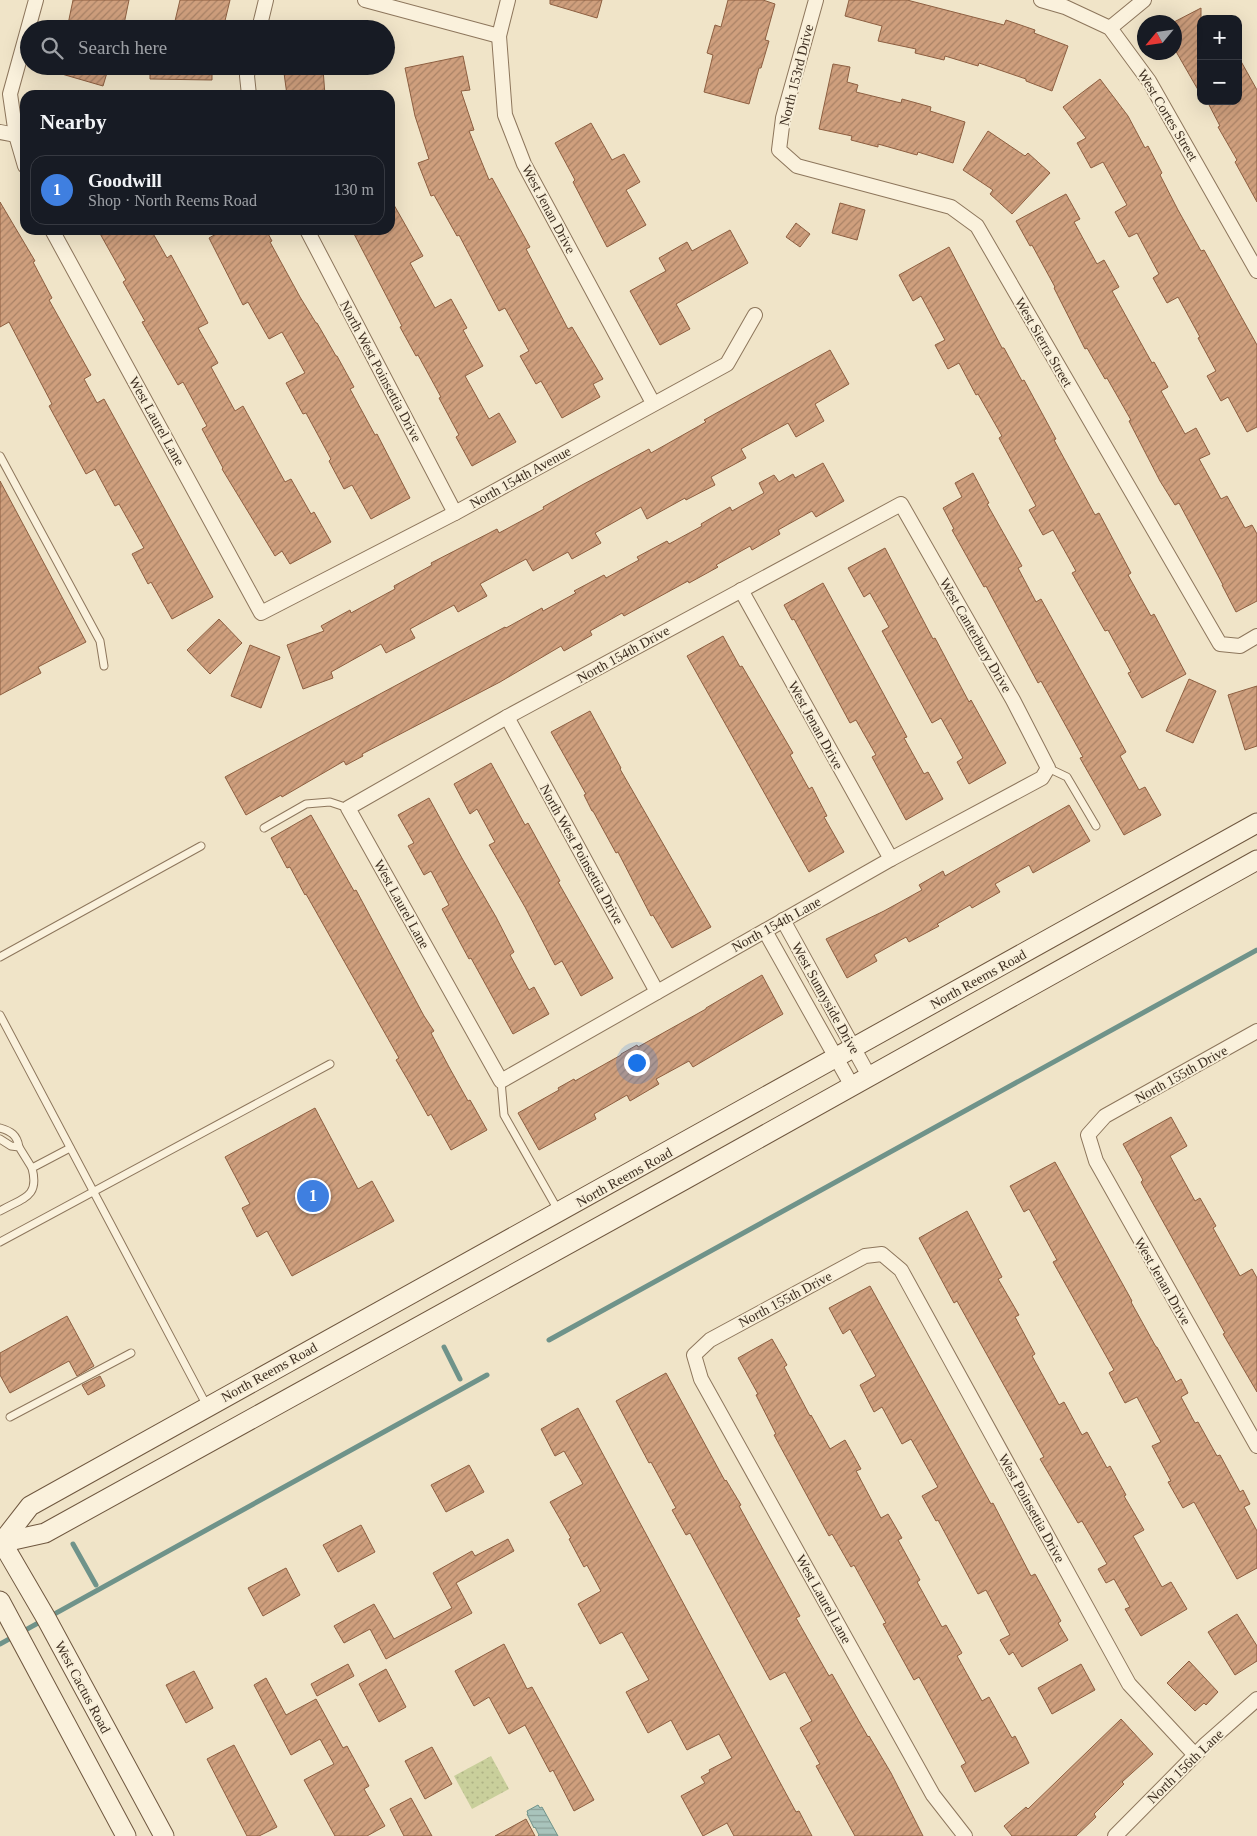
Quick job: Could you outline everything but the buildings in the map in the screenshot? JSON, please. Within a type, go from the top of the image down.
[{"type":"main road","name":"North Reems Road","points":[[0,1541],[30,1506],[1257,823]]},
{"type":"main road","points":[[0,1541],[46,1533],[1257,860]]},
{"type":"main road","points":[[451,1273],[466,1300]]},
{"type":"main road","name":"West Cactus Road","points":[[0,1541],[46,1618],[164,1836]]},
{"type":"main road","points":[[0,1601],[126,1836]]},
{"type":"street","points":[[30,20],[36,0]]},
{"type":"street","points":[[261,20],[266,0]]},
{"type":"street","points":[[365,0],[499,36]]},
{"type":"street","name":"West Jenan Drive","points":[[508,0],[499,36],[505,115],[524,164],[653,403]]},
{"type":"street","name":"North 153rd Drive","points":[[779,150],[783,118],[816,0]]},
{"type":"street","name":"West Cortes Street","points":[[1041,0],[1065,7],[1110,28],[1149,82],[1257,271]]},
{"type":"street","points":[[1110,28],[1144,0]]},
{"type":"street","points":[[20,58],[10,94],[20,149]]},
{"type":"street","points":[[247,75],[248,90]]},
{"type":"street","points":[[0,132],[16,135]]},
{"type":"street","name":"West Sierra Street","points":[[779,150],[797,166],[951,207],[977,226],[1220,644],[1240,646],[1257,636]]},
{"type":"street","name":"West Laurel Lane","points":[[55,235],[262,613]]},
{"type":"street","name":"North West Poinsettia Drive","points":[[310,235],[455,513]]},
{"type":"street","name":"North 154th Avenue","points":[[262,613],[455,513],[727,364],[755,314]]},
{"type":"street","name":"North 154th Drive","points":[[348,808],[507,717],[901,504]]},
{"type":"street","name":"West Canterbury Drive","points":[[901,504],[1013,700],[1048,768]]},
{"type":"street","name":"West Jenan Drive","points":[[741,590],[891,859]]},
{"type":"street","name":"North West Poinsettia Drive","points":[[507,717],[657,992]]},
{"type":"street","name":"North 154th Lane","points":[[501,1081],[782,920],[1042,778],[1048,768]]},
{"type":"street","name":"West Laurel Lane","points":[[348,808],[501,1081]]},
{"type":"street","name":"West Sunnyside Drive","points":[[782,920],[869,1076]]},
{"type":"street","name":"West Sunnyside Drive","points":[[765,930],[852,1086]]},
{"type":"street","name":"North 155th Drive","points":[[1105,1116],[1257,1031]]},
{"type":"street","name":"West Jenan Drive","points":[[1105,1116],[1088,1135],[1096,1162],[1257,1446]]},
{"type":"street","name":"North 155th Drive","points":[[694,1355],[710,1340],[857,1260],[865,1256],[882,1254]]},
{"type":"street","name":"West Poinsettia Drive","points":[[882,1254],[901,1270],[1129,1684],[1195,1755]]},
{"type":"street","name":"West Laurel Lane","points":[[694,1355],[701,1379],[933,1795],[966,1836]]},
{"type":"street","name":"North 156th Lane","points":[[1115,1836],[1195,1755],[1257,1698]]},
{"type":"lane","points":[[0,456],[100,641],[104,666]]},
{"type":"lane","points":[[1048,768],[1067,777],[1096,826]]},
{"type":"lane","points":[[264,828],[306,804],[330,802],[348,808]]},
{"type":"lane","points":[[0,957],[201,846]]},
{"type":"lane","points":[[0,1015],[207,1407]]},
{"type":"lane","points":[[0,1242],[330,1064]]},
{"type":"lane","points":[[501,1081],[504,1114],[559,1212]]},
{"type":"lane","points":[[0,1128],[12,1133],[17,1138],[19,1147],[32,1168],[36,1180],[31,1194],[0,1211]]},
{"type":"lane","points":[[0,1138],[11,1146],[19,1147]]},
{"type":"lane","points":[[32,1168],[70,1148]]},
{"type":"lane","points":[[10,1417],[131,1353]]},
{"type":"green space","points":[[491,1756],[509,1789],[472,1809],[454,1776]]},
{"type":"water","points":[[538,1805],[540,1808],[542,1807],[558,1836],[538,1836],[527,1811]]},
{"type":"waterway","points":[[549,1340],[1257,950]]},
{"type":"waterway","points":[[444,1347],[460,1379]]},
{"type":"waterway","points":[[0,1644],[487,1375]]},
{"type":"waterway","points":[[73,1544],[96,1585]]},
{"type":"place","name":"Goodwill","points":[[313,1196]]}]
